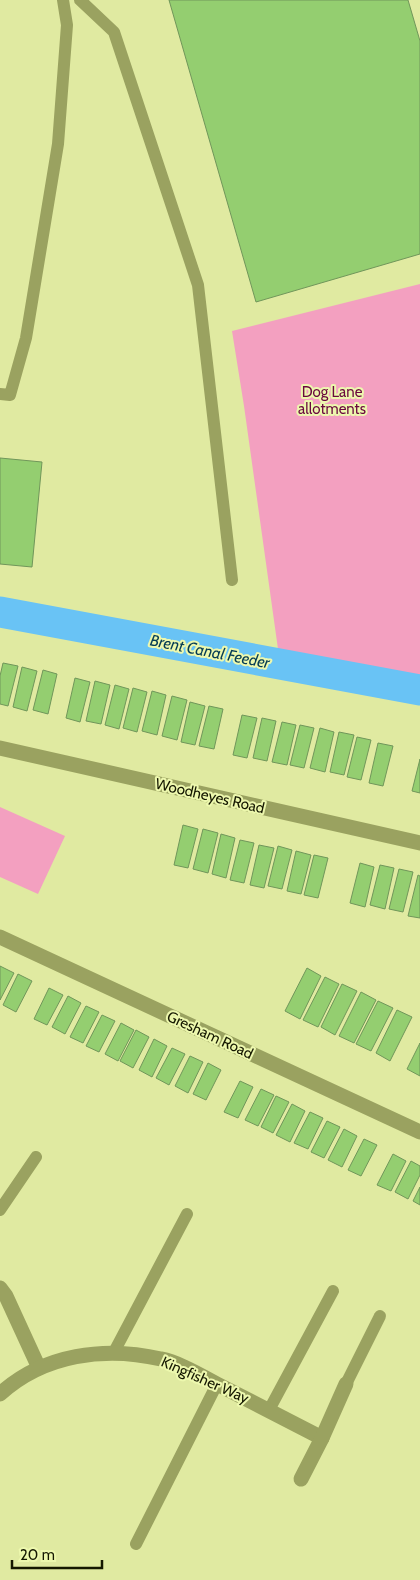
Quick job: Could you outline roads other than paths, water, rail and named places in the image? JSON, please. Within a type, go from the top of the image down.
[{"type":"street","name":"Woodheyes Road","points":[[0,748],[420,843]]},
{"type":"street","name":"Gresham Road","points":[[0,937],[420,1132]]},
{"type":"street","points":[[0,1288],[6,1296],[39,1368]]},
{"type":"street","name":"Kingfisher Way","points":[[0,1394],[9,1386],[39,1368],[75,1356],[114,1352],[163,1359],[217,1384],[322,1438]]},
{"type":"street","points":[[301,1479],[346,1384]]},
{"type":"lane","points":[[0,394],[10,396],[26,338],[58,144],[67,24],[63,0]]},
{"type":"lane","points":[[80,0],[114,32],[198,285],[232,580]]},
{"type":"lane","points":[[0,1210],[36,1157]]},
{"type":"lane","points":[[114,1352],[187,1214]]},
{"type":"lane","points":[[269,1410],[333,1291]]},
{"type":"lane","points":[[346,1384],[380,1316]]},
{"type":"lane","points":[[136,1544],[217,1384]]},
{"type":"waterway","name":"Brent Canal Feeder","points":[[0,612],[420,690]]},
{"type":"park label","name":"Dog Lane allotments","points":[[332,400]]}]
